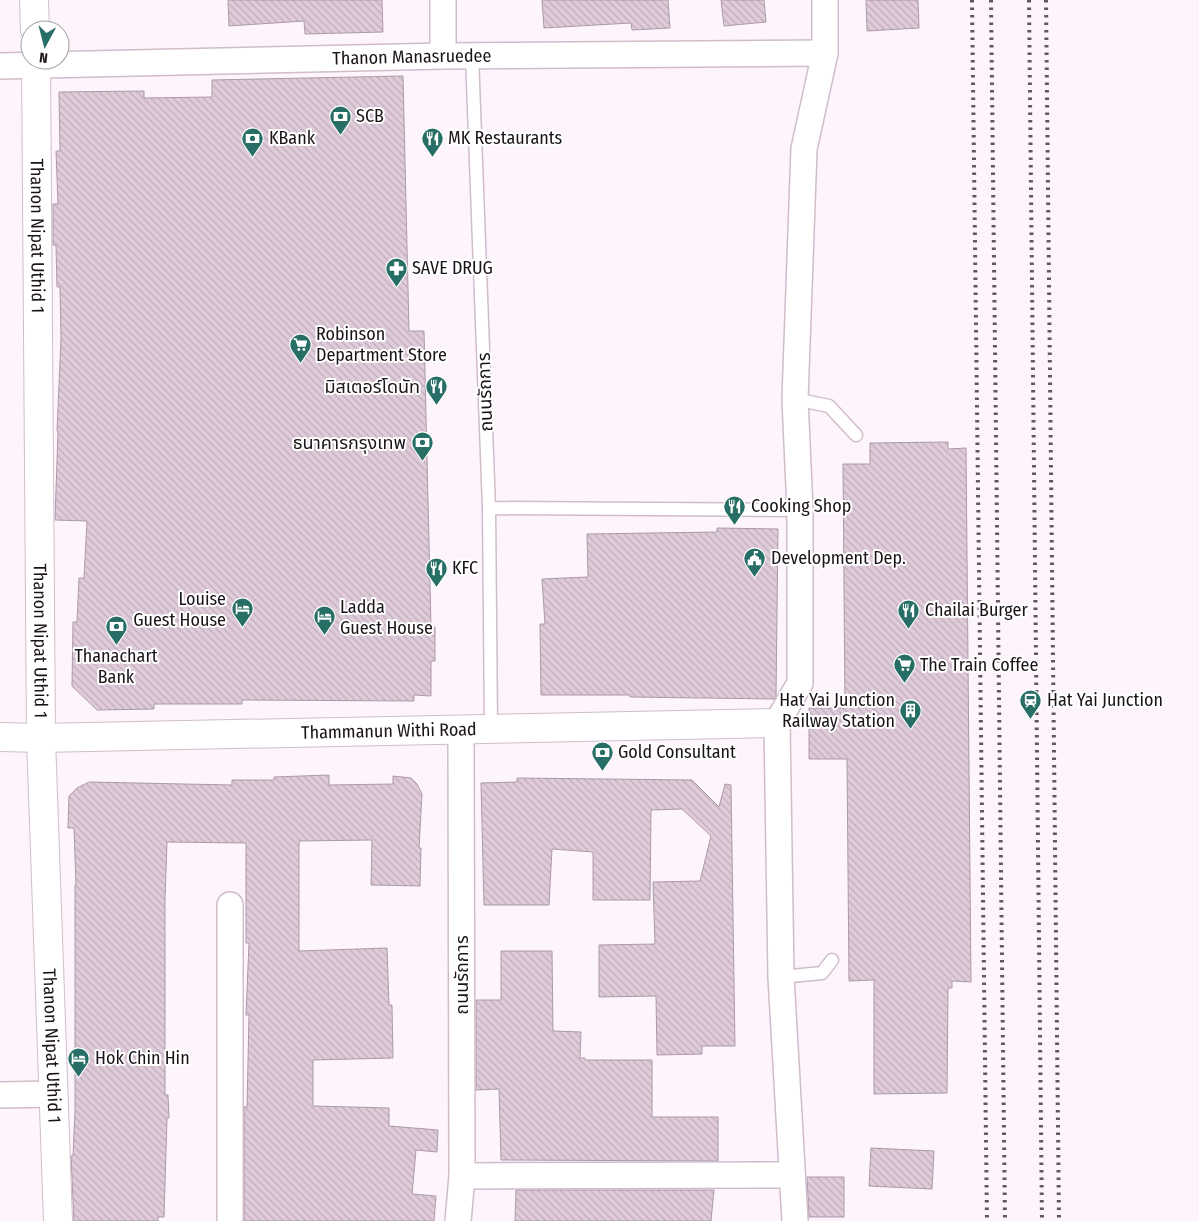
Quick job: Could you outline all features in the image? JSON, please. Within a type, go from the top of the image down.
[{"type":"street","points":[[34,0],[35,20]]},
{"type":"street","points":[[443,0],[443,56]]},
{"type":"street","points":[[795,1221],[781,978],[777,723],[800,683],[800,510],[795,399],[804,149],[825,53],[826,0]]},
{"type":"street","name":"Thanon Manasruedee","points":[[70,62],[443,56],[825,53]]},
{"type":"street","name":"Thanon Manasruedee","points":[[0,66],[20,64]]},
{"type":"street","name":"Thanon Nipat Uthid 1","points":[[36,70],[41,738],[58,1221]]},
{"type":"street","name":"Thammanun Withi Road","points":[[0,737],[41,738],[777,723]]},
{"type":"street","name":"ถนนรัถการ","points":[[458,1221],[462,1176],[461,729]]},
{"type":"street","points":[[230,905],[230,1221]]},
{"type":"street","points":[[0,1095],[54,1094]]},
{"type":"street","points":[[462,1176],[792,1175]]},
{"type":"lane","name":"ถนนรัถการ","points":[[472,56],[489,508],[491,728]]},
{"type":"lane","points":[[795,399],[829,406],[856,435]]},
{"type":"lane","points":[[489,508],[800,510]]},
{"type":"lane","points":[[781,978],[822,973],[832,960]]},
{"type":"building","points":[[228,0],[382,0],[383,32],[305,34],[304,21],[229,26]]},
{"type":"building","points":[[542,0],[668,0],[670,28],[632,30],[631,23],[544,28]]},
{"type":"building","points":[[721,0],[764,0],[766,22],[724,26]]},
{"type":"building","points":[[866,0],[918,0],[919,28],[867,31]]},
{"type":"building","points":[[403,76],[409,331],[424,331],[431,627],[435,627],[435,661],[431,661],[431,696],[414,695],[414,701],[242,700],[242,704],[154,704],[154,709],[97,710],[72,686],[73,622],[77,622],[79,578],[84,578],[87,521],[55,520],[61,338],[60,287],[57,287],[56,245],[53,245],[53,204],[58,204],[56,151],[60,151],[59,92],[144,91],[144,98],[212,97],[212,80]]},
{"type":"building","name":"Hat Yai Junction Railway Station","points":[[948,442],[948,449],[966,448],[971,982],[952,981],[952,988],[948,988],[947,1093],[874,1094],[874,980],[849,981],[847,759],[809,759],[809,708],[845,708],[843,464],[870,464],[870,443]]},
{"type":"building","points":[[717,528],[778,529],[776,696],[774,699],[630,697],[630,695],[541,695],[540,624],[545,624],[542,579],[588,577],[587,534],[717,532]]},
{"type":"building","points":[[329,775],[329,785],[393,784],[393,776],[411,778],[417,784],[422,794],[419,848],[421,848],[420,886],[371,885],[372,840],[299,841],[299,951],[387,948],[389,1005],[392,1005],[393,1058],[313,1060],[313,1106],[389,1108],[389,1126],[438,1130],[437,1152],[416,1150],[412,1194],[436,1196],[434,1221],[244,1221],[244,1107],[247,1107],[249,1015],[246,1015],[249,943],[246,943],[246,843],[167,842],[165,899],[165,1095],[168,1095],[169,1118],[167,1118],[164,1217],[158,1217],[158,1221],[74,1221],[71,1156],[73,1156],[75,1111],[76,885],[74,828],[68,828],[69,796],[77,788],[89,782],[232,785],[232,780],[274,780],[274,777]]},
{"type":"building","points":[[517,778],[692,780],[719,807],[725,784],[731,785],[735,1046],[702,1046],[702,1054],[657,1055],[656,996],[599,997],[599,945],[655,944],[653,882],[700,881],[711,836],[682,809],[651,810],[650,900],[593,900],[593,852],[552,849],[549,905],[484,905],[481,783],[517,782]]},
{"type":"building","points":[[501,951],[552,951],[553,1031],[581,1032],[580,1058],[585,1058],[585,1060],[652,1060],[652,1117],[718,1117],[718,1161],[501,1160],[499,1089],[476,1090],[476,1000],[501,1000]]},
{"type":"building","points":[[871,1148],[934,1151],[932,1189],[869,1186]]},
{"type":"building","points":[[807,1177],[844,1177],[844,1217],[809,1217]]},
{"type":"building","points":[[516,1190],[714,1190],[711,1221],[515,1221]]},
{"type":"railway","points":[[972,0],[987,1221]]},
{"type":"railway","points":[[991,0],[1005,1221]]},
{"type":"railway","points":[[1029,0],[1042,1221]]},
{"type":"railway","points":[[1046,0],[1059,1221]]},
{"type":"place","name":"SCB","points":[[340,135]]},
{"type":"place","name":"KBank","points":[[253,157]]},
{"type":"place","name":"MK Restaurants","points":[[432,157]]},
{"type":"place","name":"SAVE DRUG","points":[[396,287]]},
{"type":"place","name":"Robinson Department Store","points":[[300,363]]},
{"type":"place","name":"มิสเตอร์โดนัท","points":[[436,406]]},
{"type":"place","name":"ธนาคารกรุงเทพ","points":[[422,462]]},
{"type":"place","name":"Cooking Shop","points":[[735,525]]},
{"type":"place","name":"Development Dep.","points":[[755,577]]},
{"type":"place","name":"KFC","points":[[436,587]]},
{"type":"place","name":"Louise Guest House","points":[[242,628]]},
{"type":"place","name":"Chailai Burger","points":[[909,629]]},
{"type":"place","name":"Ladda Guest House","points":[[324,636]]},
{"type":"place","name":"Thanachart Bank","points":[[116,645]]},
{"type":"place","name":"The Train Coffee","points":[[904,684]]},
{"type":"place","name":"Hat Yai Junction","points":[[1031,719]]},
{"type":"place","name":"Hat Yai Junction Railway Station","points":[[911,729]]},
{"type":"place","name":"Gold Consultant","points":[[602,771]]},
{"type":"place","name":"Hok Chin Hin","points":[[79,1077]]}]
